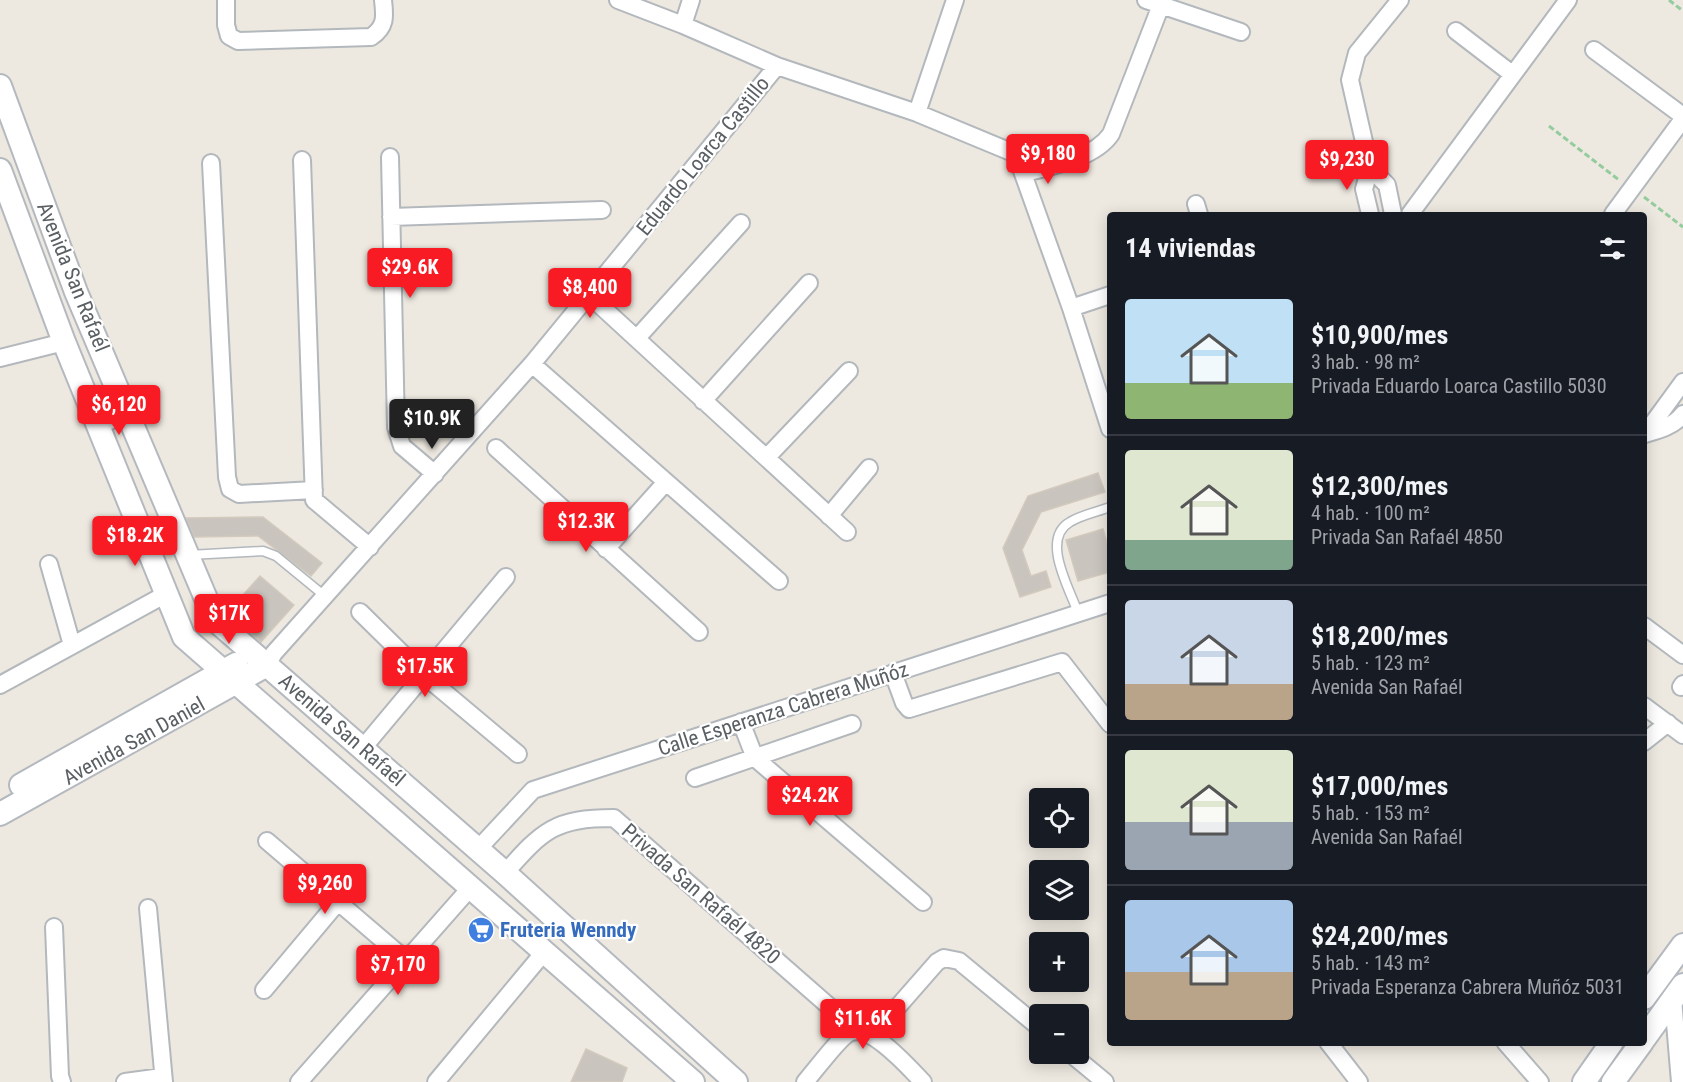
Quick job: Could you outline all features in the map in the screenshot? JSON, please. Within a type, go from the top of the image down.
[{"type":"main road","name":"Avenida San Rafaél","points":[[0,86],[76,292],[215,620],[265,658],[362,749],[505,873],[735,1082]]},
{"type":"main road","name":"Avenida San Rafaél","points":[[0,170],[64,342],[184,636],[688,1077]]},
{"type":"main road","name":"Avenida San Daniel","points":[[0,814],[265,658]]},
{"type":"main road","name":"Avenida San Daniel","points":[[0,797],[230,678]]},
{"type":"main road","points":[[1647,994],[1683,945]]},
{"type":"main road","points":[[1647,1035],[1678,992]]},
{"type":"main road","points":[[1584,1082],[1609,1046]]},
{"type":"main road","points":[[1613,1082],[1639,1046]]},
{"type":"main road","points":[[688,1077],[701,1052]]},
{"type":"street","points":[[226,0],[229,36],[238,41],[371,37],[380,31],[385,21],[383,0]]},
{"type":"street","points":[[618,0],[683,25],[777,66],[917,113],[1016,154],[1025,173],[1107,420]]},
{"type":"street","points":[[683,25],[691,0]]},
{"type":"street","points":[[917,113],[955,0]]},
{"type":"street","points":[[1370,212],[1364,189],[1370,168],[1350,80],[1357,53],[1400,0]]},
{"type":"street","points":[[1411,212],[1568,0]]},
{"type":"street","points":[[1025,173],[1061,163],[1104,144],[1111,134],[1153,2],[1241,32]]},
{"type":"street","points":[[1456,31],[1512,74]]},
{"type":"street","points":[[1594,51],[1683,118],[1614,212]]},
{"type":"street","name":"Eduardo Loarca Castillo","points":[[265,658],[326,597],[532,364],[777,66]]},
{"type":"street","points":[[390,157],[396,427],[402,446],[435,474]]},
{"type":"street","points":[[302,160],[314,500],[370,547]]},
{"type":"street","points":[[211,163],[227,477],[230,489],[239,494],[314,490]]},
{"type":"street","points":[[1370,168],[1387,185],[1393,212]]},
{"type":"street","points":[[391,217],[602,210]]},
{"type":"street","points":[[637,338],[741,223]]},
{"type":"street","points":[[703,401],[809,283]]},
{"type":"street","points":[[590,296],[847,532]]},
{"type":"street","points":[[1071,308],[1107,296]]},
{"type":"street","points":[[0,358],[64,342]]},
{"type":"street","points":[[532,364],[779,581]]},
{"type":"street","points":[[766,457],[849,371]]},
{"type":"street","points":[[1647,431],[1683,382]]},
{"type":"street","points":[[98,425],[129,414]]},
{"type":"street","points":[[1647,433],[1660,430],[1683,414]]},
{"type":"street","points":[[495,448],[699,632]]},
{"type":"street","points":[[829,516],[869,468]]},
{"type":"street","points":[[606,549],[666,482]]},
{"type":"street","points":[[49,564],[72,645]]},
{"type":"street","points":[[362,749],[426,676],[506,577]]},
{"type":"street","points":[[0,685],[168,594]]},
{"type":"street","name":"Calle Esperanza Cabrera Muñóz","points":[[478,849],[532,790],[1107,604]]},
{"type":"street","points":[[360,612],[426,676],[518,754]]},
{"type":"street","points":[[1647,628],[1683,655]]},
{"type":"street","points":[[893,673],[904,703],[909,709],[1062,662],[1107,720]]},
{"type":"street","points":[[1647,708],[1683,735]]},
{"type":"street","points":[[741,722],[755,758],[923,902]]},
{"type":"street","points":[[1647,740],[1668,723]]},
{"type":"street","points":[[695,778],[852,724]]},
{"type":"street","name":"Privada San Rafaél 4820","points":[[505,873],[545,831],[584,818],[614,818],[831,1008]]},
{"type":"street","points":[[267,841],[406,960]]},
{"type":"street","points":[[299,1082],[471,887]]},
{"type":"street","points":[[264,990],[337,903]]},
{"type":"street","points":[[124,1082],[163,1080],[148,908]]},
{"type":"street","points":[[54,927],[62,1082]]},
{"type":"street","points":[[436,1082],[545,951]]},
{"type":"street","points":[[873,1035],[937,962],[944,958],[959,961],[1029,1019]]},
{"type":"street","points":[[1678,992],[1680,1082]]},
{"type":"street","points":[[805,1082],[848,1033],[861,1031],[873,1035],[923,1082]]},
{"type":"street","points":[[1331,1046],[1359,1082]]},
{"type":"street","points":[[1508,1046],[1540,1082]]},
{"type":"street","points":[[1083,1064],[1105,1082]]},
{"type":"lane","points":[[1078,613],[1057,554],[1057,535],[1068,522],[1107,508]]},
{"type":"lane","points":[[187,555],[263,552],[276,556],[326,597]]},
{"type":"path","points":[[1669,0],[1683,11]]},
{"type":"path","points":[[1549,126],[1622,183]]},
{"type":"path","points":[[1643,196],[1683,227]]},
{"type":"building","points":[[1098,473],[1105,492],[1041,512],[1022,550],[1031,576],[1046,571],[1051,587],[1020,597],[1003,548],[1028,496]]},
{"type":"building","points":[[263,517],[322,563],[311,576],[258,536],[194,537],[186,518]]},
{"type":"building","points":[[1103,529],[1107,543],[1107,573],[1078,581],[1066,540]]},
{"type":"building","points":[[260,576],[294,605],[261,642],[227,613]]},
{"type":"building","points":[[586,1049],[627,1068],[622,1082],[571,1082]]},
{"type":"place","name":"Fruteria Wenndy","points":[[481,930]]}]
